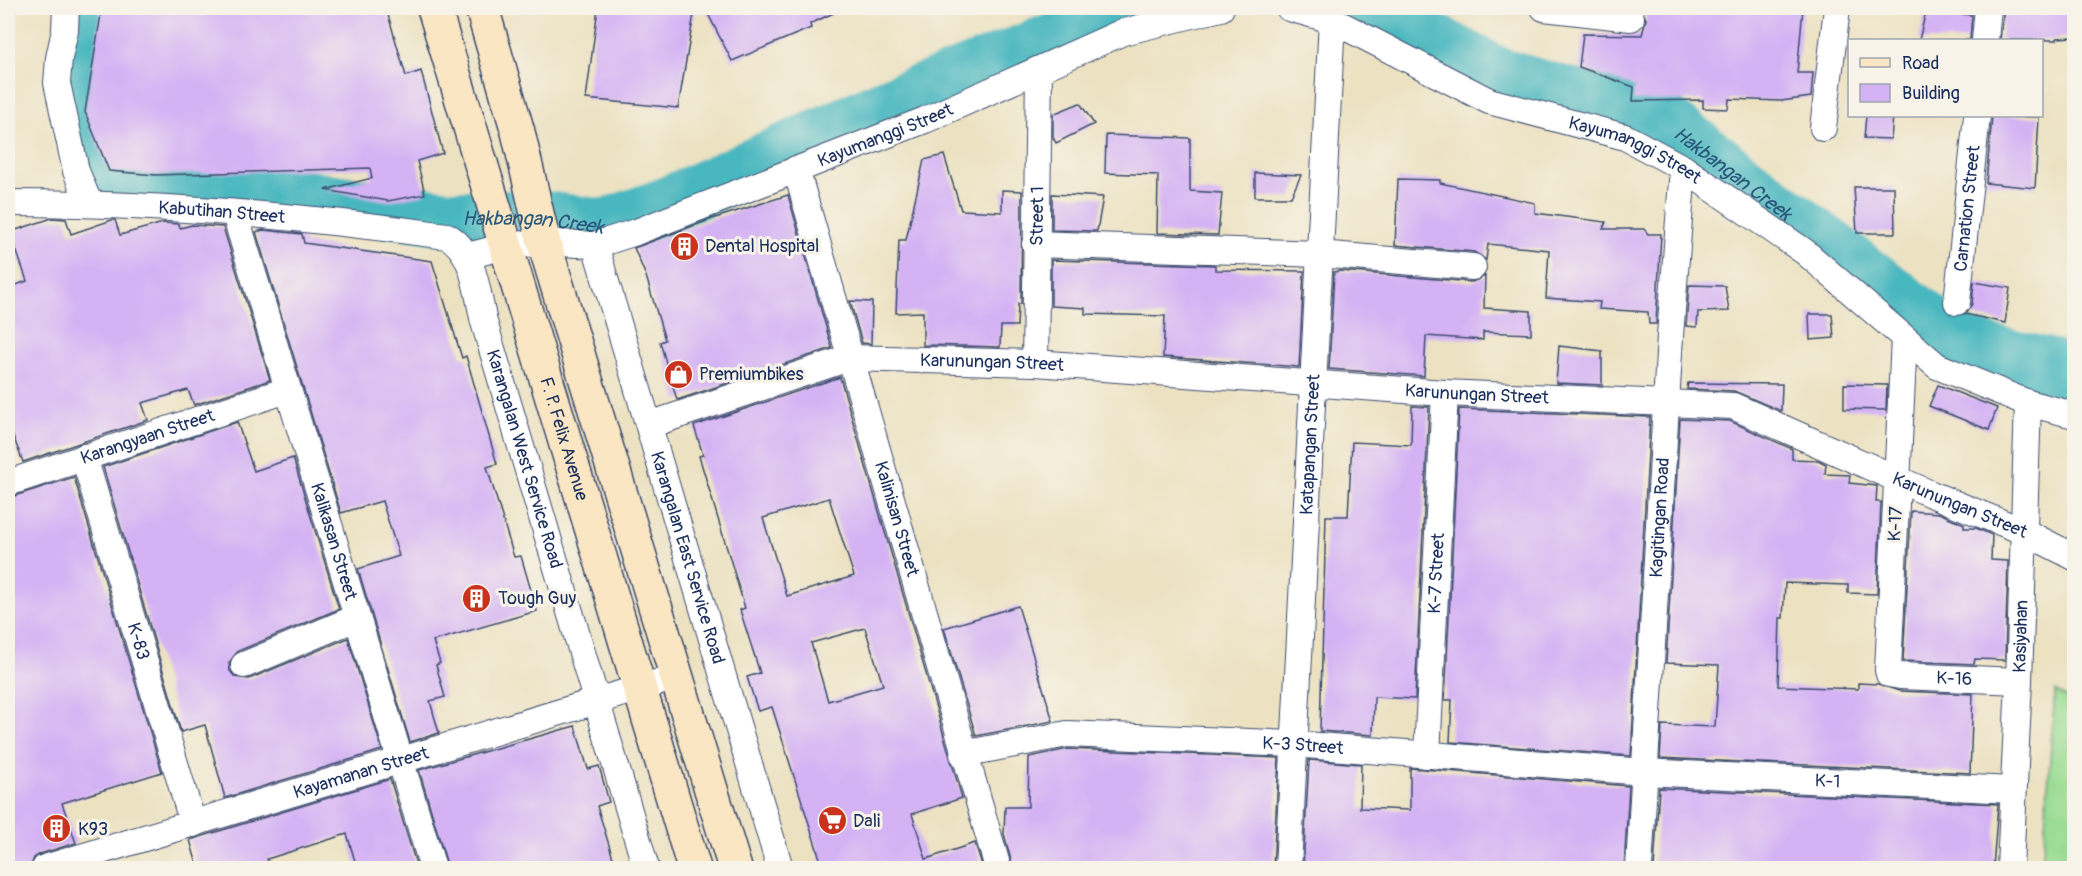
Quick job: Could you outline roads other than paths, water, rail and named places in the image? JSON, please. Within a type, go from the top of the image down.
[{"type":"main road","name":"F. P. Felix Avenue","points":[[434,8],[694,868]]},
{"type":"main road","name":"F. P. Felix Avenue","points":[[482,8],[518,132],[543,240],[735,868]]},
{"type":"main road","points":[[462,101],[506,87]]},
{"type":"street","points":[[66,8],[66,30],[58,58],[57,83],[76,171],[89,202]]},
{"type":"street","name":"Kayumanggi Street","points":[[543,240],[595,244],[636,232],[925,120],[1124,32],[1221,8]]},
{"type":"street","name":"Kayumanggi Street","points":[[1289,8],[1332,20],[1489,101],[1625,137],[1683,168],[1805,252],[1937,366],[2028,403],[2074,415]]},
{"type":"street","points":[[1544,8],[1630,21]]},
{"type":"street","points":[[1823,128],[1837,8]]},
{"type":"street","points":[[1985,39],[1988,8]]},
{"type":"street","name":"Katapangan Street","points":[[1288,868],[1332,20]]},
{"type":"street","name":"Street 1","points":[[1035,363],[1039,70]]},
{"type":"street","name":"Carnation Street","points":[[1957,302],[1977,117]]},
{"type":"street","name":"Kagitingan Road","points":[[1639,868],[1666,402],[1683,168]]},
{"type":"street","name":"Kalinisan Street","points":[[796,169],[963,754],[998,868]]},
{"type":"street","name":"Kabutihan Street","points":[[8,202],[89,202],[272,215],[447,236],[455,240],[467,256]]},
{"type":"street","name":"Kalikasan Street","points":[[235,214],[399,762],[433,868]]},
{"type":"street","points":[[467,256],[505,244],[543,240]]},
{"type":"street","name":"Karangalan East Service Road","points":[[595,244],[780,868]]},
{"type":"street","points":[[1035,244],[1319,254],[1473,267]]},
{"type":"street","name":"Karangalan West Service Road","points":[[467,256],[595,701],[646,868]]},
{"type":"street","name":"K-17","points":[[1890,674],[1887,664],[1904,338]]},
{"type":"street","points":[[650,425],[849,358]]},
{"type":"street","name":"Karunungan Street","points":[[849,358],[1035,363],[1445,393],[1733,406],[2025,532],[2074,557]]},
{"type":"street","name":"Karangyaan Street","points":[[8,483],[287,390]]},
{"type":"street","name":"K-7 Street","points":[[1427,755],[1445,393]]},
{"type":"street","name":"Kasiyahan","points":[[2010,868],[2025,532],[2028,403]]},
{"type":"street","name":"K-83","points":[[84,457],[193,824]]},
{"type":"street","points":[[244,665],[357,618]]},
{"type":"street","name":"K-16","points":[[1890,674],[2019,681]]},
{"type":"street","name":"Kayamanan Street","points":[[45,868],[676,677]]},
{"type":"street","name":"K-3 Street","points":[[963,754],[1067,734],[1293,744],[1644,772]]},
{"type":"street","name":"K-1","points":[[1644,772],[2013,790]]},
{"type":"waterway","name":"Hakbangan Creek","points":[[96,8],[76,99],[107,182],[270,193],[448,218],[537,218],[605,227],[664,206],[888,105],[1136,8]]},
{"type":"waterway","name":"Hakbangan Creek","points":[[1371,8],[1500,76],[1666,123],[1962,346],[2074,372]]},
{"type":"place","name":"Dental Hospital","points":[[684,246]]},
{"type":"place","name":"Premiumbikes","points":[[678,374]]},
{"type":"place","name":"Tough Guy","points":[[477,598]]},
{"type":"place","name":"Dali","points":[[832,821]]},
{"type":"place","name":"K93","points":[[57,829]]}]
